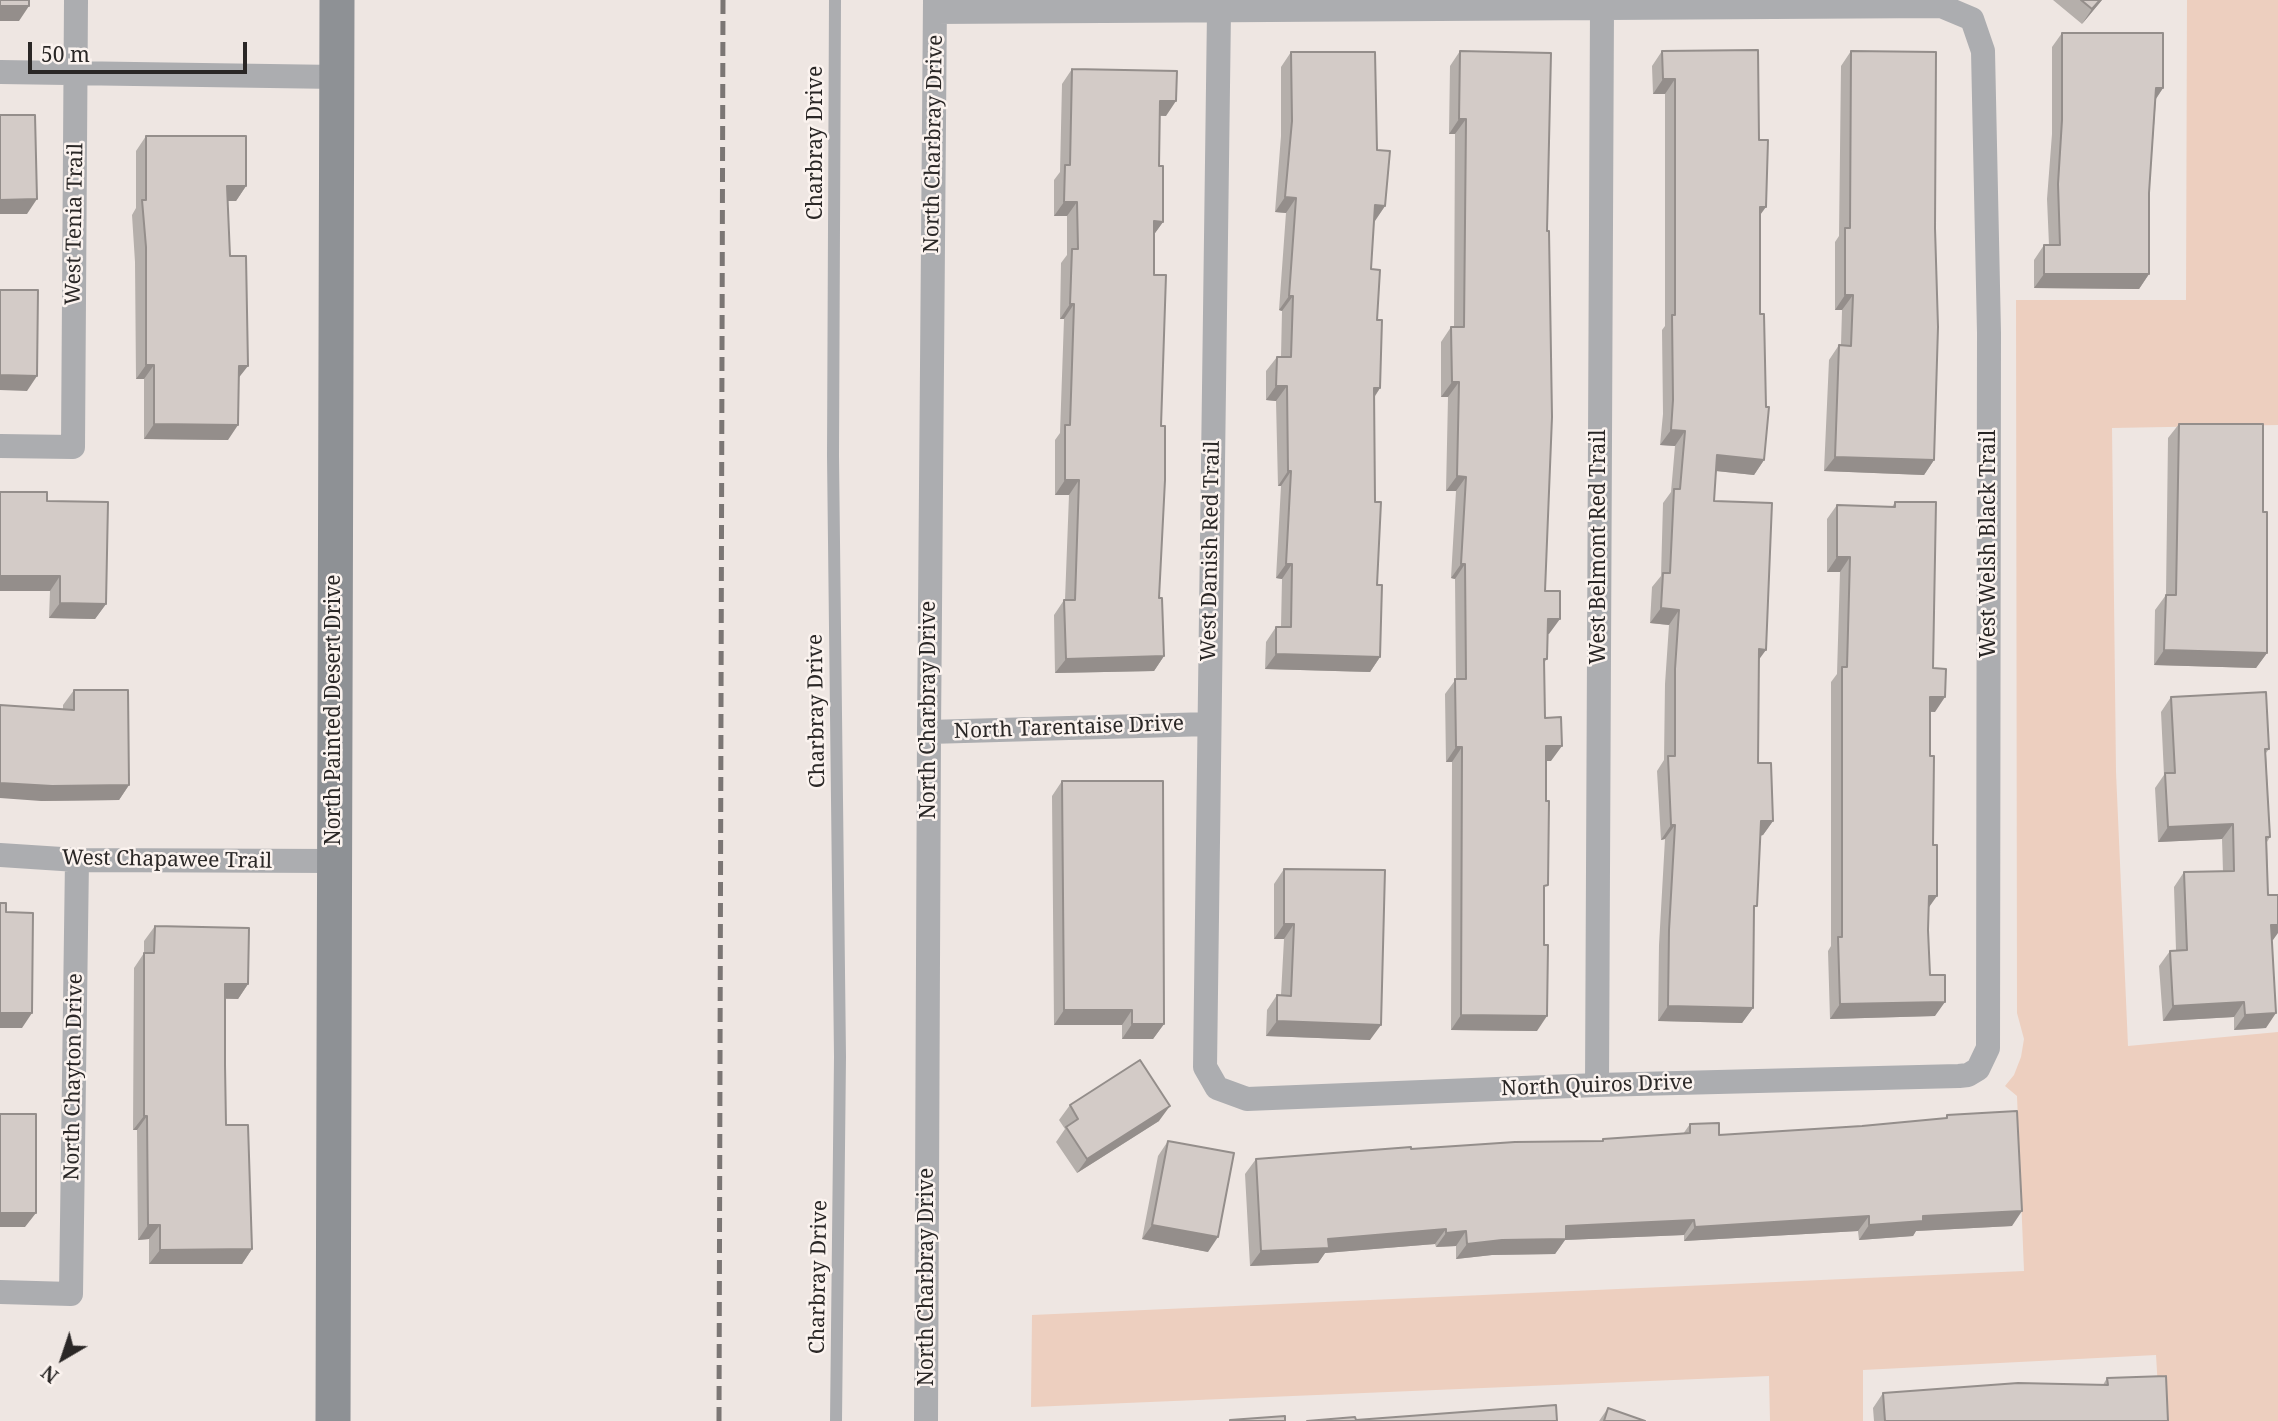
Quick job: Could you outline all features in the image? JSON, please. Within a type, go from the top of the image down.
[{"type":"street","name":"West Tenia Trail","points":[[0,446],[73,447],[76,0]]},
{"type":"street","name":"North Painted Desert Drive","points":[[333,1421],[337,0]]},
{"type":"street","points":[[935,6],[1219,11],[1602,8]]},
{"type":"street","name":"North Charbray Drive","points":[[926,1421],[935,6]]},
{"type":"street","name":"West Welsh Black Trail","points":[[1602,8],[1941,6],[1972,19],[1983,51],[1989,333],[1988,1048],[1978,1069]]},
{"type":"street","name":"West Belmont Red Trail","points":[[1597,1085],[1602,8]]},
{"type":"street","name":"West Danish Red Trail","points":[[1217,1088],[1205,1068],[1219,11]]},
{"type":"street","points":[[0,72],[337,77]]},
{"type":"street","name":"North Tarentaise Drive","points":[[929,732],[1209,724]]},
{"type":"street","name":"West Chapawee Trail","points":[[0,855],[78,860],[333,861]]},
{"type":"street","name":"North Chayton Drive","points":[[0,1292],[71,1294],[78,860]]},
{"type":"street","name":"North Quiros Drive","points":[[1217,1088],[1247,1099],[1597,1085],[1959,1076],[1968,1075],[1978,1069]]},
{"type":"lane","name":"Charbray Drive","points":[[835,0],[832,456],[840,1057],[836,1421]]},
{"type":"shaded area","points":[[2187,0],[2278,0],[2278,425],[2112,428],[2116,772],[2128,1046],[2278,1032],[2278,1421],[2160,1421],[2156,1355],[1863,1370],[1863,1421],[1770,1421],[1769,1376],[1031,1407],[1032,1315],[2024,1271],[2017,1096],[2005,1086],[2014,1075],[2024,1039],[2017,1013],[2016,300],[2186,300]]},
{"type":"building","points":[[0,0],[29,0],[29,6],[0,6]]},
{"type":"building","points":[[2081,0],[2100,0],[2092,9]]},
{"type":"building","points":[[2062,33],[2163,33],[2163,88],[2156,88],[2149,193],[2149,274],[2044,274],[2044,245],[2060,245],[2058,184],[2062,120]]},
{"type":"building","points":[[1758,50],[1759,140],[1768,140],[1766,207],[1760,207],[1760,314],[1764,314],[1766,407],[1769,407],[1764,460],[1717,455],[1714,501],[1772,503],[1766,650],[1759,649],[1758,763],[1771,763],[1773,821],[1761,821],[1757,906],[1754,906],[1753,1008],[1668,1006],[1675,825],[1671,825],[1668,756],[1675,756],[1675,669],[1679,610],[1661,608],[1663,573],[1670,573],[1674,489],[1680,489],[1685,431],[1671,430],[1672,315],[1675,315],[1675,79],[1663,79],[1662,51]]},
{"type":"building","points":[[1460,51],[1551,53],[1547,231],[1552,417],[1545,591],[1560,591],[1560,619],[1548,619],[1547,659],[1544,659],[1545,718],[1561,717],[1562,746],[1546,746],[1546,801],[1549,801],[1548,885],[1544,886],[1544,945],[1548,945],[1547,1016],[1461,1015],[1462,747],[1456,747],[1455,679],[1466,679],[1465,564],[1461,564],[1466,477],[1457,476],[1459,382],[1452,382],[1451,327],[1464,327],[1466,119],[1459,119]]},
{"type":"building","points":[[1851,51],[1936,52],[1935,228],[1938,327],[1934,460],[1835,457],[1839,345],[1851,346],[1853,295],[1845,295],[1845,228],[1850,228]]},
{"type":"building","points":[[1291,52],[1375,52],[1377,150],[1390,151],[1385,206],[1375,205],[1371,269],[1380,270],[1377,320],[1382,320],[1380,388],[1374,388],[1375,502],[1381,502],[1377,585],[1382,585],[1380,657],[1276,654],[1276,627],[1291,627],[1292,564],[1286,564],[1291,471],[1288,471],[1287,386],[1276,386],[1277,357],[1291,357],[1293,296],[1289,296],[1296,198],[1285,197],[1292,121]]},
{"type":"building","points":[[1072,69],[1177,71],[1176,101],[1160,101],[1159,166],[1163,166],[1163,222],[1154,221],[1154,275],[1166,275],[1161,426],[1165,426],[1165,480],[1159,598],[1162,598],[1164,656],[1066,659],[1064,600],[1075,600],[1079,480],[1065,480],[1065,425],[1070,425],[1074,304],[1070,304],[1072,249],[1078,249],[1077,202],[1064,202],[1065,165],[1070,165]]},
{"type":"building","points":[[0,115],[35,115],[37,199],[0,200]]},
{"type":"building","points":[[146,136],[246,136],[246,186],[227,186],[230,256],[246,256],[248,366],[239,366],[238,425],[154,424],[154,365],[146,365],[146,247],[142,200],[146,200]]},
{"type":"building","points":[[0,290],[38,290],[37,376],[0,375]]},
{"type":"building","points":[[2179,424],[2263,424],[2263,512],[2267,512],[2267,653],[2164,650],[2166,595],[2176,595]]},
{"type":"building","points":[[0,492],[47,492],[47,501],[108,502],[106,604],[60,603],[60,576],[0,576]]},
{"type":"building","points":[[1895,502],[1936,502],[1933,668],[1946,669],[1945,697],[1930,697],[1930,756],[1934,756],[1933,845],[1937,845],[1937,896],[1929,896],[1928,930],[1930,975],[1945,975],[1945,1002],[1840,1004],[1838,937],[1842,937],[1842,667],[1847,667],[1850,557],[1837,557],[1837,505],[1895,507]]},
{"type":"building","points":[[74,690],[128,690],[129,785],[52,786],[0,783],[0,705],[74,710]]},
{"type":"building","points":[[2266,692],[2269,749],[2265,749],[2270,837],[2266,837],[2268,895],[2278,895],[2278,925],[2271,925],[2276,1013],[2245,1015],[2244,1002],[2173,1006],[2170,951],[2187,950],[2184,872],[2234,871],[2233,824],[2168,827],[2165,773],[2175,773],[2171,697]]},
{"type":"building","points":[[1062,781],[1163,781],[1164,1024],[1132,1024],[1132,1010],[1064,1010]]},
{"type":"building","points":[[1284,869],[1385,870],[1381,1025],[1277,1021],[1277,995],[1291,996],[1294,924],[1284,924]]},
{"type":"building","points":[[0,903],[6,903],[6,912],[33,913],[32,1013],[0,1013]]},
{"type":"building","points":[[155,926],[249,928],[248,984],[225,984],[225,1065],[226,1125],[248,1125],[252,1249],[160,1250],[160,1225],[148,1225],[147,1116],[144,1116],[144,953],[154,953]]},
{"type":"building","points":[[1140,1060],[1170,1106],[1087,1159],[1066,1127],[1078,1119],[1070,1105]]},
{"type":"building","points":[[2017,1111],[2022,1211],[1923,1216],[1923,1221],[1869,1225],[1869,1216],[1695,1227],[1694,1220],[1566,1226],[1566,1239],[1502,1240],[1467,1244],[1466,1231],[1446,1233],[1446,1229],[1328,1239],[1329,1248],[1261,1251],[1256,1159],[1411,1147],[1603,1141],[1690,1133],[1690,1124],[1719,1123],[1719,1135],[1862,1126],[1947,1118],[1947,1115]]},
{"type":"building","points":[[0,1114],[36,1114],[36,1213],[0,1213]]},
{"type":"building","points":[[1168,1141],[1234,1153],[1218,1237],[1152,1225]]},
{"type":"building","points":[[2166,1376],[2168,1421],[1885,1421],[1883,1393],[2018,1383],[2108,1385],[2107,1378]]},
{"type":"building","points":[[1556,1405],[1557,1421],[1307,1421],[1355,1417],[1356,1420]]},
{"type":"building","points":[[1608,1408],[1645,1421],[1604,1421]]},
{"type":"building","points":[[1285,1416],[1285,1421],[1230,1421],[1230,1420]]},
{"type":"railway","points":[[719,1421],[723,0]]}]
